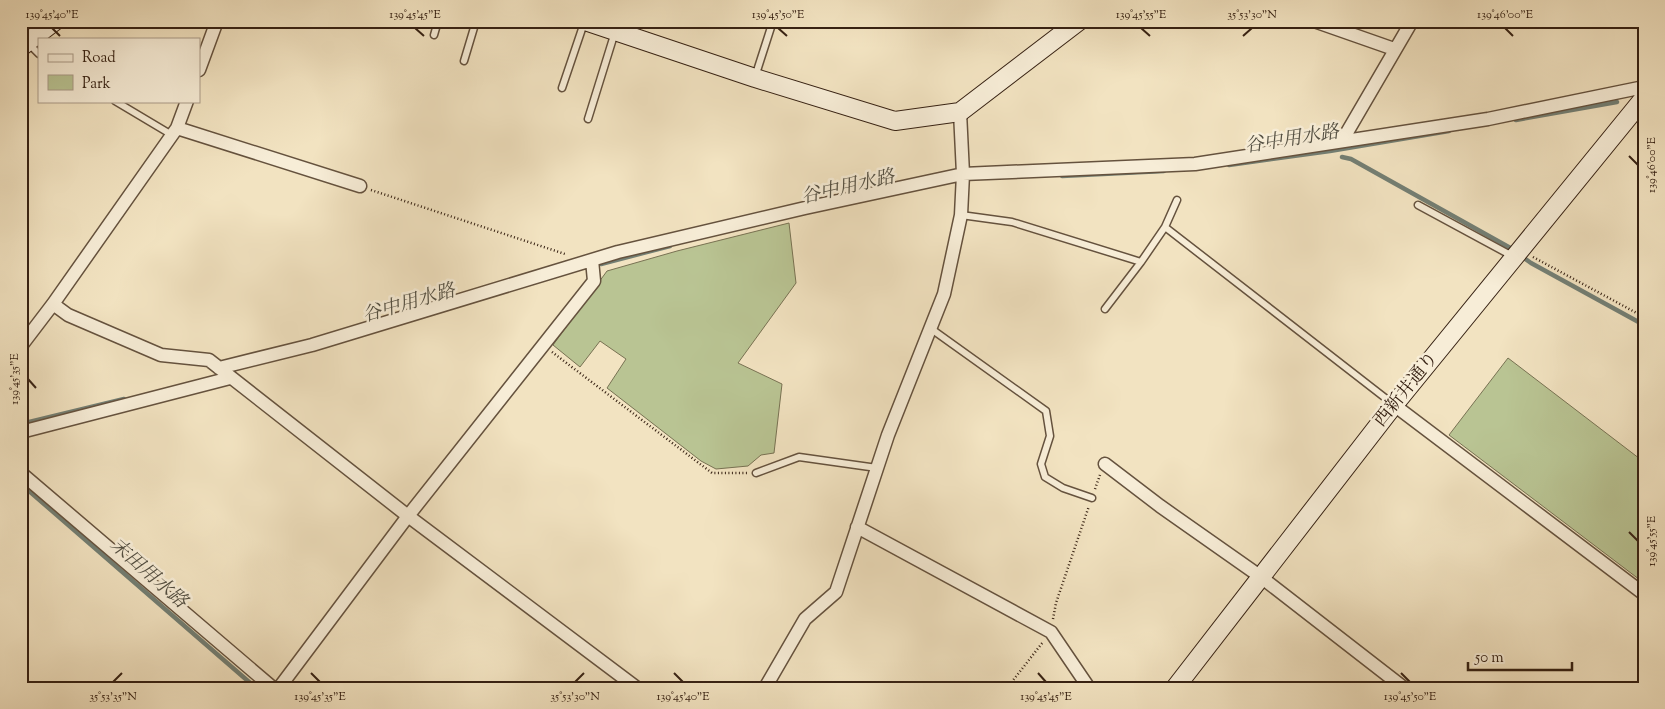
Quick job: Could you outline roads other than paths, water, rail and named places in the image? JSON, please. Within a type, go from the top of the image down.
[{"type":"street","points":[[39,38],[55,21]]},
{"type":"street","points":[[200,67],[217,21]]},
{"type":"street","points":[[585,21],[755,78],[895,121],[960,112],[1079,21]]},
{"type":"street","points":[[1314,21],[1394,49]]},
{"type":"street","points":[[1342,141],[1412,21]]},
{"type":"street","points":[[29,48],[38,39]]},
{"type":"street","points":[[219,368],[312,345],[618,252],[963,174],[1195,164],[1488,119],[1644,87]]},
{"type":"street","name":"西新井通り","points":[[1175,688],[1394,405],[1644,98]]},
{"type":"street","points":[[21,346],[54,304],[174,131],[187,102]]},
{"type":"street","points":[[765,688],[805,619],[836,592],[888,436],[944,294],[961,215],[963,174],[960,112]]},
{"type":"street","points":[[174,131],[360,186]]},
{"type":"street","points":[[279,688],[408,516],[594,281],[592,260]]},
{"type":"street","points":[[54,304],[68,314],[162,354],[209,360],[408,516],[638,688]]},
{"type":"street","points":[[21,432],[230,378]]},
{"type":"street","points":[[1394,405],[1644,594]]},
{"type":"street","points":[[1104,464],[1261,577],[1404,688]]},
{"type":"street","points":[[21,473],[273,688]]},
{"type":"street","points":[[857,527],[1051,632],[1089,688]]},
{"type":"lane","points":[[434,35],[438,21]]},
{"type":"lane","points":[[464,61],[476,21]]},
{"type":"lane","points":[[562,88],[585,21]]},
{"type":"lane","points":[[755,78],[773,21]]},
{"type":"lane","points":[[588,119],[615,31]]},
{"type":"lane","points":[[117,102],[174,131]]},
{"type":"lane","points":[[1105,309],[1165,227],[1177,200]]},
{"type":"lane","points":[[1418,205],[1517,254]]},
{"type":"lane","points":[[961,215],[1012,222],[1141,262]]},
{"type":"lane","points":[[1165,227],[1394,405]]},
{"type":"lane","points":[[930,328],[1046,412],[1050,436],[1041,464],[1045,477],[1063,488],[1092,498]]},
{"type":"lane","points":[[756,473],[798,457],[877,468]]},
{"type":"waterway","name":"谷中用水路","points":[[1516,120],[1617,102]]},
{"type":"waterway","name":"谷中用水路","points":[[1229,165],[1330,151],[1449,131]]},
{"type":"waterway","points":[[1342,157],[1351,159],[1514,250]]},
{"type":"waterway","name":"谷中用水路","points":[[1062,176],[1164,171]]},
{"type":"waterway","name":"谷中用水路","points":[[601,264],[670,246]]},
{"type":"waterway","points":[[1520,255],[1531,263],[1644,325]]},
{"type":"waterway","name":"谷中用水路","points":[[21,424],[124,399]]},
{"type":"waterway","name":"末田用水路","points":[[21,484],[256,688]]}]
